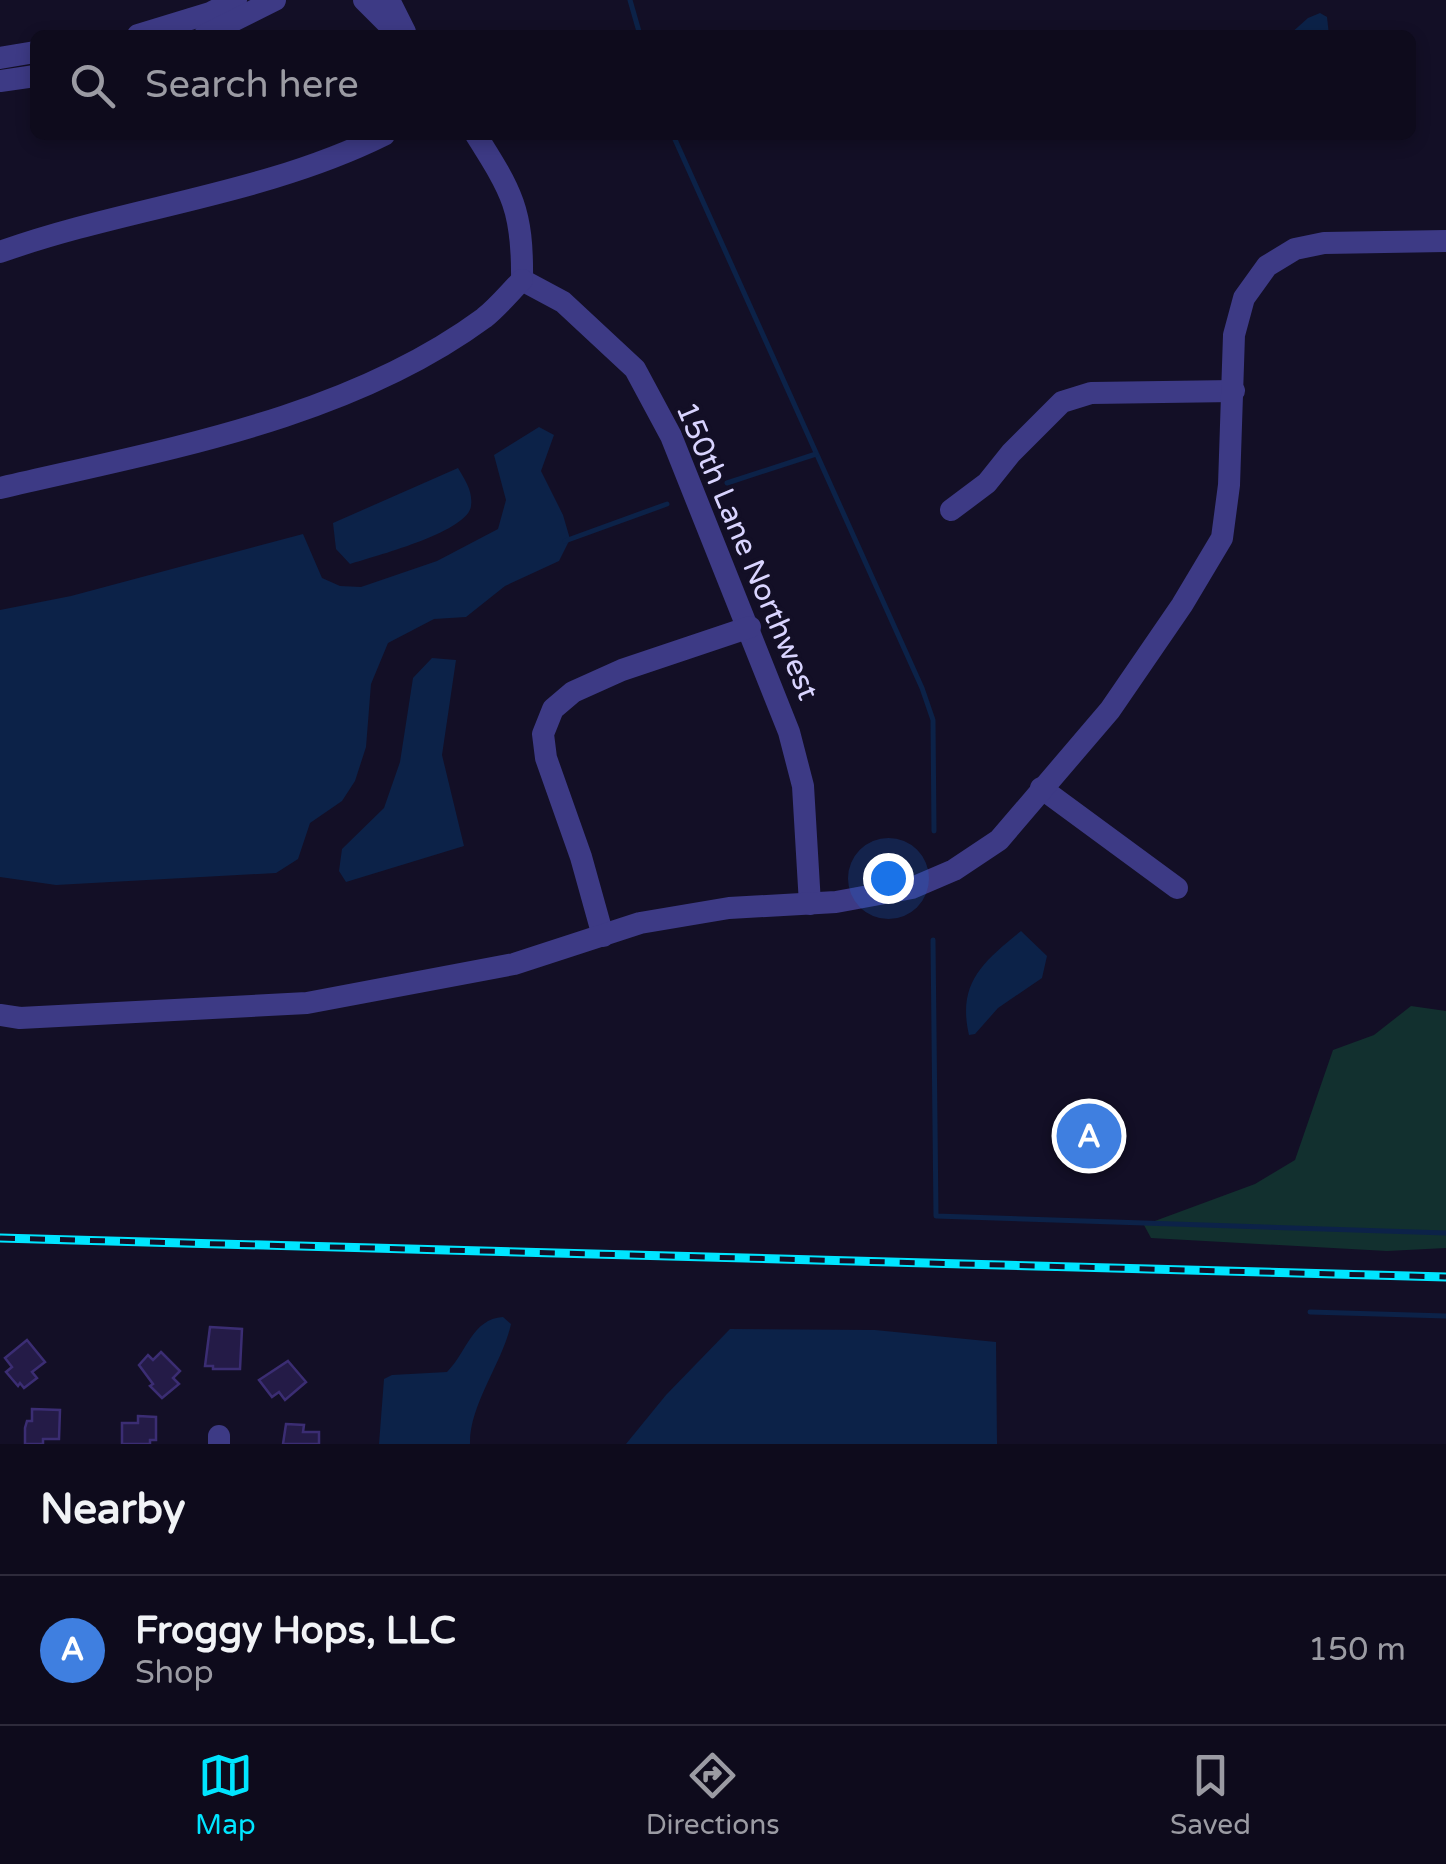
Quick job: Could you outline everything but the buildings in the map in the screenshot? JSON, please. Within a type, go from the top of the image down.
[{"type":"street","points":[[154,30],[210,13],[236,0]]},
{"type":"street","points":[[215,30],[274,0]]},
{"type":"street","points":[[364,0],[386,22],[401,30]]},
{"type":"street","points":[[389,0],[404,30]]},
{"type":"street","points":[[0,58],[30,53]]},
{"type":"street","points":[[0,80],[30,77]]},
{"type":"street","points":[[0,252],[283,176],[374,140]]},
{"type":"street","points":[[0,488],[245,431],[408,364],[486,316],[522,280],[522,227],[507,184],[479,140]]},
{"type":"street","points":[[0,1015],[56,1017],[306,1002],[514,964],[640,923],[729,908],[810,904],[912,888],[954,870],[999,840],[1110,710],[1143,665],[1222,538],[1230,485],[1234,335],[1244,298],[1267,266],[1295,249],[1324,243],[1446,241]]},
{"type":"street","name":"150th Lane Northwest","points":[[522,280],[564,302],[636,370],[671,436],[750,626],[789,732],[803,786],[810,904]]},
{"type":"street","points":[[951,510],[987,484],[1062,402],[1091,393],[1234,391]]},
{"type":"street","points":[[604,936],[546,758],[543,734],[553,709],[573,692],[622,670],[750,626]]},
{"type":"street","points":[[1041,788],[1176,888]]},
{"type":"green space","points":[[1411,1006],[1446,1011],[1446,1248],[1387,1251],[1151,1238],[1144,1225],[1255,1184],[1295,1160],[1333,1050],[1374,1035]]},
{"type":"water","points":[[1320,13],[1327,17],[1328,30],[1295,30]]},
{"type":"water","points":[[539,427],[554,435],[541,471],[570,539],[559,561],[505,586],[466,617],[434,619],[388,643],[371,684],[366,747],[355,781],[342,801],[310,823],[298,859],[276,873],[56,885],[0,877],[0,610],[71,596],[303,534],[322,578],[340,586],[361,587],[437,561],[498,529],[506,500],[494,455]]},
{"type":"water","points":[[458,468],[470,491],[471,506],[454,525],[419,542],[350,564],[336,549],[333,523]]},
{"type":"water","points":[[432,658],[456,660],[442,755],[464,846],[346,882],[339,871],[342,849],[384,808],[400,762],[413,678]]},
{"type":"water","points":[[1021,931],[1047,956],[1042,978],[998,1008],[975,1034],[969,1035],[967,1001],[976,975]]},
{"type":"water","points":[[503,1317],[511,1324],[480,1399],[470,1444],[379,1444],[384,1379],[392,1375],[447,1372],[477,1330]]},
{"type":"water","points":[[730,1329],[875,1330],[996,1342],[997,1444],[626,1444],[666,1395]]},
{"type":"waterway","points":[[630,0],[639,30]]},
{"type":"waterway","points":[[675,140],[922,688],[933,720],[934,831]]},
{"type":"waterway","points":[[727,483],[816,454]]},
{"type":"waterway","points":[[565,541],[667,504]]},
{"type":"waterway","points":[[933,940],[936,1216],[1446,1233]]},
{"type":"waterway","points":[[1310,1312],[1446,1316]]},
{"type":"railway","points":[[0,1238],[1446,1277]]},
{"type":"place","name":"Froggy Hops, LLC","points":[[1089,1136]]}]
